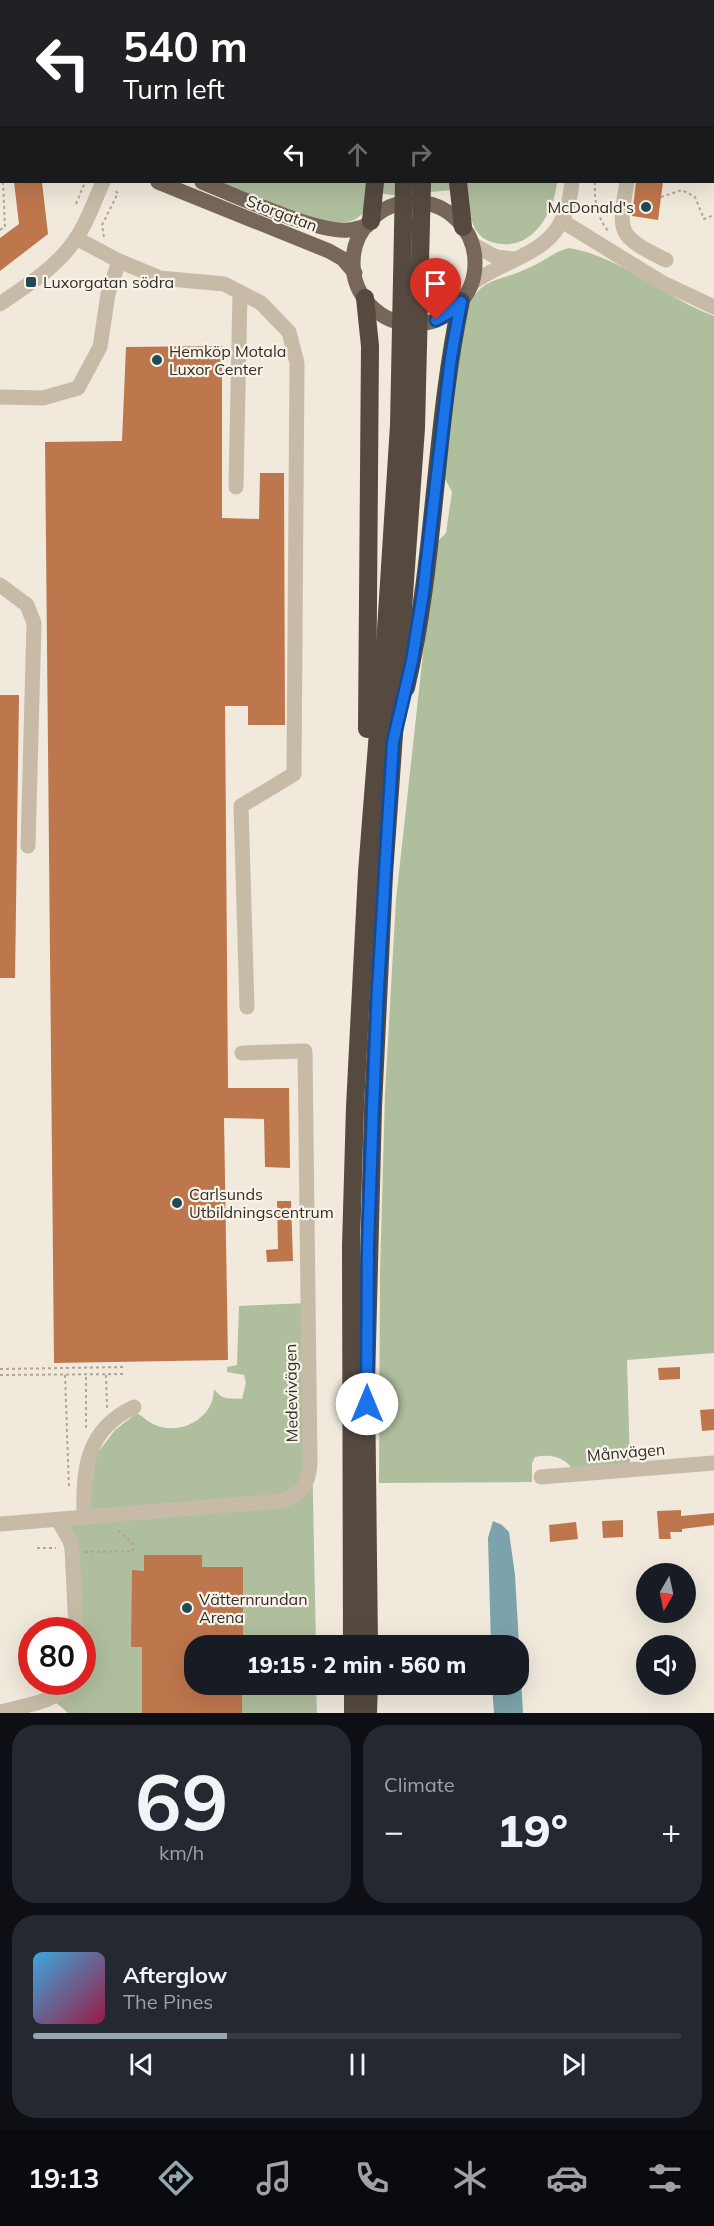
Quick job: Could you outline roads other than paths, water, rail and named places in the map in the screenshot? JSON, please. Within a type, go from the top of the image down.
[{"type":"highway","points":[[373,220],[375,183]]},
{"type":"highway","points":[[366,872],[386,630],[399,425],[404,183]]},
{"type":"highway","points":[[369,1635],[366,1384],[368,1246],[378,988],[416,428],[422,183]]},
{"type":"highway","points":[[458,183],[463,227]]},
{"type":"highway","points":[[393,742],[412,661],[423,593],[451,357],[461,302]]},
{"type":"highway","points":[[352,1635],[351,1246],[366,872],[371,304]]},
{"type":"highway","points":[[353,1695],[353,1713]]},
{"type":"highway","points":[[368,1713],[369,1695]]},
{"type":"main road","name":"Storgatan","points":[[161,183],[329,250],[343,259],[355,273]]},
{"type":"main road","name":"Storgatan","points":[[205,183],[309,224],[348,230],[373,220]]},
{"type":"main road","points":[[412,202],[432,205],[444,210],[463,227],[472,244],[475,264],[472,283],[461,302],[443,316],[429,322],[405,323],[390,319],[371,304],[358,286],[355,273],[356,248],[373,220],[393,207],[412,202]]},
{"type":"street","points":[[0,304],[62,257],[76,238],[103,183]]},
{"type":"street","points":[[472,283],[496,267],[538,249],[562,221],[572,183]]},
{"type":"street","points":[[627,183],[621,209],[622,227],[625,234],[650,252],[666,260]]},
{"type":"street","points":[[562,221],[661,282],[714,307]]},
{"type":"street","points":[[76,238],[119,261],[160,278],[224,284],[261,303],[289,332],[297,363],[294,774],[241,806],[247,1007]]},
{"type":"street","points":[[472,244],[496,257],[514,259]]},
{"type":"street","points":[[0,397],[43,398],[78,388],[100,347],[108,294],[119,261]]},
{"type":"street","points":[[236,487],[240,292]]},
{"type":"street","points":[[0,585],[27,605],[34,623],[28,846]]},
{"type":"street","name":"Medevivägen","points":[[0,1524],[281,1501],[304,1489],[308,1481],[310,1463],[305,1051],[242,1053]]},
{"type":"street","points":[[84,1518],[85,1471],[95,1440],[103,1429],[134,1407]]},
{"type":"street","name":"Månvägen","points":[[541,1477],[714,1463]]},
{"type":"street","points":[[58,1520],[72,1549],[75,1617]]},
{"type":"street","points":[[0,1712],[56,1695]]},
{"type":"water","points":[[493,1521],[502,1525],[509,1532],[515,1575],[518,1635],[491,1635],[488,1538]]},
{"type":"water","points":[[493,1695],[522,1695],[523,1713],[494,1713]]},
{"type":"place","name":"McDonald's","points":[[646,207]]},
{"type":"place","name":"Luxorgatan södra","points":[[31,282]]},
{"type":"place","name":"Hemköp Motala Luxor Center","points":[[157,360]]},
{"type":"place","name":"Carlsunds Utbildningscentrum","points":[[177,1203]]},
{"type":"place","name":"Vätternrundan Arena","points":[[187,1608]]}]
